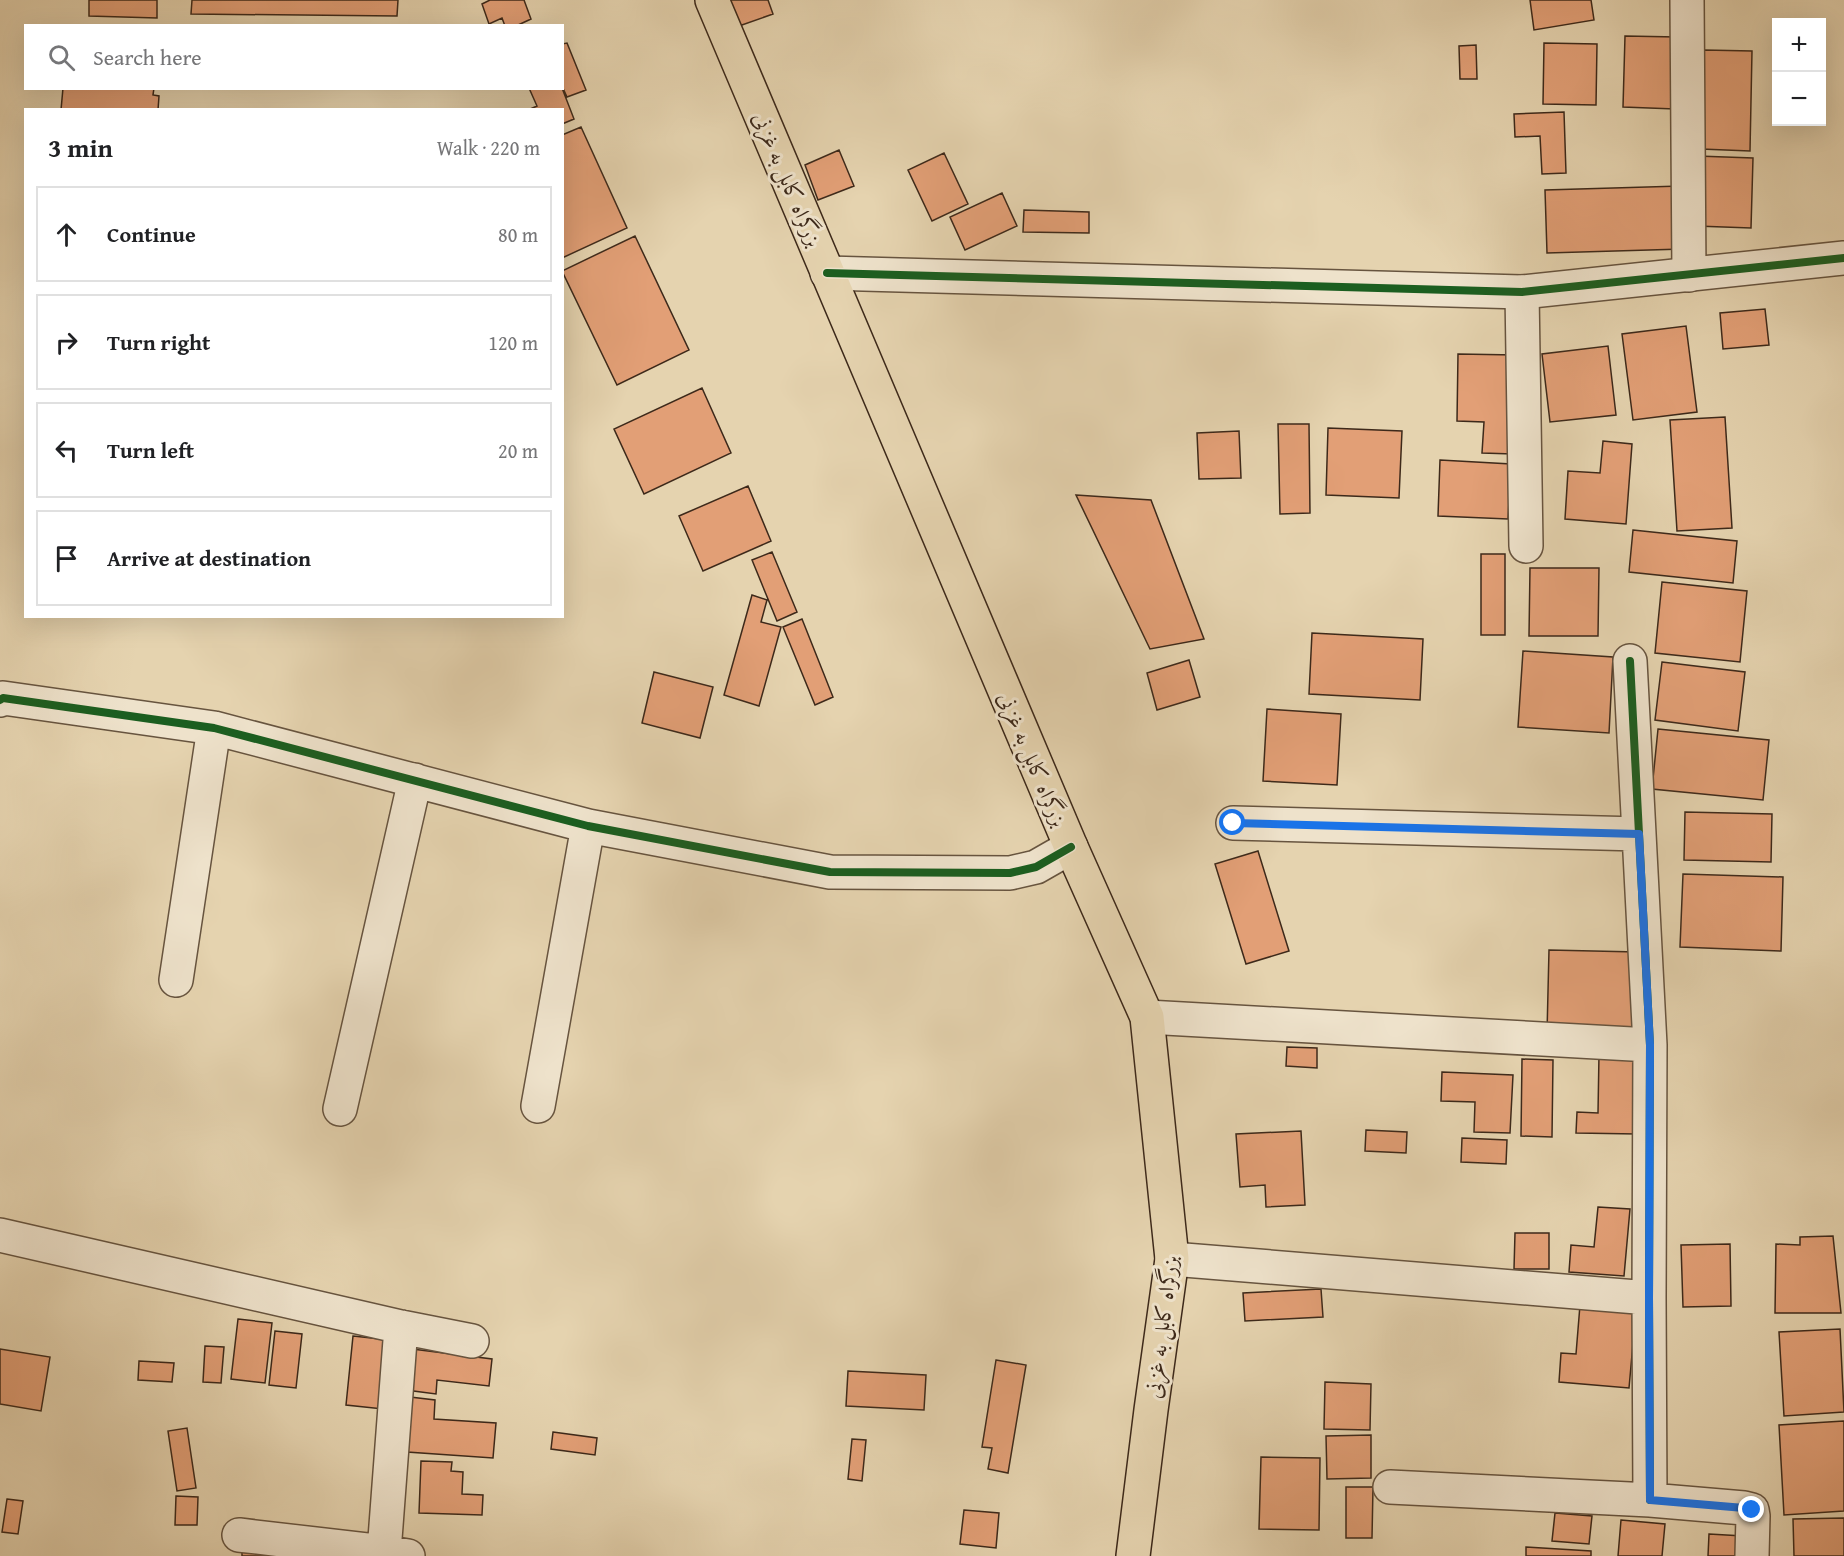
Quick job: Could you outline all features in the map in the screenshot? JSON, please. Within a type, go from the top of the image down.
[{"type":"highway","name":"بزرگراه کابل به غزنی","points":[[712,0],[1071,847],[1147,1017],[1172,1259],[1133,1556]]},
{"type":"street","points":[[1687,0],[1689,275]]},
{"type":"street","points":[[827,273],[1522,292],[1844,258]]},
{"type":"street","points":[[1522,292],[1526,546]]},
{"type":"street","points":[[1630,661],[1650,1045],[1650,1500]]},
{"type":"street","points":[[1,706],[214,728],[588,826],[830,872],[1010,873],[1036,867],[1071,847]]},
{"type":"street","points":[[176,980],[214,728]]},
{"type":"street","points":[[340,1109],[415,780]]},
{"type":"street","points":[[1233,823],[1639,834]]},
{"type":"street","points":[[538,1106],[588,826]]},
{"type":"street","points":[[1147,1017],[1650,1045]]},
{"type":"street","points":[[0,1235],[401,1327],[472,1341]]},
{"type":"street","points":[[1172,1259],[1649,1298]]},
{"type":"street","points":[[238,1535],[396,1554],[401,1327]]},
{"type":"street","points":[[1390,1487],[1650,1500],[1744,1508],[1752,1510],[1752,1556]]},
{"type":"building","points":[[89,0],[157,0],[157,18],[89,16]]},
{"type":"building","points":[[192,0],[398,0],[397,16],[191,14]]},
{"type":"building","points":[[490,0],[524,0],[531,19],[520,24],[504,24],[502,18],[489,24],[482,4]]},
{"type":"building","points":[[729,0],[768,0],[773,14],[739,26]]},
{"type":"building","points":[[1530,0],[1591,0],[1594,20],[1534,30]]},
{"type":"building","points":[[1625,36],[1677,37],[1675,109],[1623,107]]},
{"type":"building","points":[[567,43],[586,90],[567,97],[564,90],[564,44]]},
{"type":"building","points":[[1544,43],[1597,44],[1596,105],[1543,104]]},
{"type":"building","points":[[1476,45],[1477,79],[1460,79],[1459,46]]},
{"type":"building","points":[[1704,50],[1752,51],[1750,151],[1701,149]]},
{"type":"building","points":[[63,90],[154,90],[153,95],[159,96],[158,108],[61,108]]},
{"type":"building","points":[[530,90],[563,90],[574,119],[564,123],[564,108],[532,108],[537,106]]},
{"type":"building","points":[[1564,112],[1566,173],[1542,174],[1540,136],[1515,137],[1514,114]]},
{"type":"building","points":[[581,127],[627,228],[564,257],[564,134]]},
{"type":"building","points":[[839,150],[854,186],[818,200],[805,165]]},
{"type":"building","points":[[944,153],[968,204],[932,221],[908,170]]},
{"type":"building","points":[[1697,156],[1753,158],[1751,228],[1696,226]]},
{"type":"building","points":[[1681,186],[1683,249],[1547,253],[1545,190]]},
{"type":"building","points":[[1002,193],[1017,226],[965,250],[950,217]]},
{"type":"building","points":[[1024,210],[1089,212],[1089,233],[1023,232]]},
{"type":"building","points":[[635,236],[689,350],[617,385],[564,275],[564,270]]},
{"type":"building","points":[[1765,309],[1769,345],[1723,349],[1720,313]]},
{"type":"building","points":[[1686,326],[1697,412],[1633,420],[1622,334]]},
{"type":"building","points":[[1608,346],[1616,415],[1550,422],[1542,354]]},
{"type":"building","points":[[1458,354],[1516,355],[1513,454],[1482,453],[1484,422],[1457,421]]},
{"type":"building","points":[[702,388],[731,453],[644,494],[614,429]]},
{"type":"building","points":[[1725,417],[1732,528],[1677,531],[1670,420]]},
{"type":"building","points":[[1278,424],[1309,424],[1310,513],[1280,514]]},
{"type":"building","points":[[1328,428],[1402,431],[1399,498],[1326,495]]},
{"type":"building","points":[[1239,431],[1241,478],[1199,479],[1197,433]]},
{"type":"building","points":[[1603,441],[1632,444],[1626,524],[1565,519],[1568,471],[1600,473]]},
{"type":"building","points":[[1440,460],[1511,464],[1508,519],[1438,516]]},
{"type":"building","points":[[748,486],[771,541],[703,571],[679,516]]},
{"type":"building","points":[[1076,495],[1151,500],[1204,639],[1150,649]]},
{"type":"building","points":[[1633,530],[1737,541],[1733,583],[1629,572]]},
{"type":"building","points":[[772,552],[797,612],[777,621],[752,560]]},
{"type":"building","points":[[1481,554],[1505,554],[1505,635],[1481,635]]},
{"type":"building","points":[[1530,568],[1599,568],[1598,636],[1529,636]]},
{"type":"building","points":[[1662,582],[1747,591],[1740,662],[1655,653]]},
{"type":"building","points":[[752,595],[767,600],[761,622],[781,627],[759,706],[724,695]]},
{"type":"building","points":[[802,619],[833,697],[815,705],[783,627]]},
{"type":"building","points":[[1312,633],[1423,639],[1420,700],[1309,694]]},
{"type":"building","points":[[1523,651],[1613,657],[1609,733],[1518,727]]},
{"type":"building","points":[[1189,660],[1200,697],[1157,710],[1147,673]]},
{"type":"building","points":[[1662,662],[1745,672],[1738,731],[1655,720]]},
{"type":"building","points":[[654,672],[713,687],[700,738],[642,723]]},
{"type":"building","points":[[1267,709],[1341,714],[1337,785],[1263,781]]},
{"type":"building","points":[[1658,729],[1769,740],[1763,800],[1652,789]]},
{"type":"building","points":[[1685,812],[1772,814],[1771,862],[1684,860]]},
{"type":"building","points":[[1258,851],[1289,951],[1246,964],[1215,864]]},
{"type":"building","points":[[1683,874],[1783,877],[1781,951],[1680,947]]},
{"type":"building","points":[[1549,950],[1637,952],[1636,1034],[1547,1033]]},
{"type":"building","points":[[1287,1047],[1317,1048],[1317,1068],[1286,1066]]},
{"type":"building","points":[[1599,1054],[1638,1055],[1637,1134],[1576,1133],[1577,1112],[1598,1113]]},
{"type":"building","points":[[1522,1059],[1553,1060],[1552,1137],[1521,1136]]},
{"type":"building","points":[[1442,1072],[1513,1075],[1510,1133],[1474,1132],[1475,1102],[1441,1101]]},
{"type":"building","points":[[1366,1130],[1407,1132],[1406,1153],[1365,1151]]},
{"type":"building","points":[[1301,1131],[1305,1205],[1266,1207],[1265,1185],[1240,1187],[1236,1134]]},
{"type":"building","points":[[1462,1138],[1507,1140],[1506,1164],[1461,1162]]},
{"type":"building","points":[[1598,1207],[1630,1209],[1624,1276],[1569,1272],[1571,1245],[1594,1247]]},
{"type":"building","points":[[1515,1233],[1549,1233],[1549,1269],[1514,1269]]},
{"type":"building","points":[[1833,1236],[1841,1313],[1775,1313],[1776,1244],[1800,1245],[1800,1237]]},
{"type":"building","points":[[1730,1244],[1731,1306],[1683,1307],[1681,1245]]},
{"type":"building","points":[[1321,1289],[1323,1317],[1245,1321],[1243,1293]]},
{"type":"building","points":[[1580,1305],[1636,1310],[1629,1388],[1559,1382],[1561,1353],[1576,1354]]},
{"type":"building","points":[[238,1319],[272,1323],[265,1383],[231,1379]]},
{"type":"building","points":[[1840,1329],[1844,1412],[1784,1416],[1779,1332]]},
{"type":"building","points":[[275,1331],[302,1334],[296,1388],[269,1385]]},
{"type":"building","points":[[353,1336],[390,1340],[383,1409],[346,1405]]},
{"type":"building","points":[[205,1346],[224,1347],[221,1383],[203,1382]]},
{"type":"building","points":[[0,1349],[50,1357],[41,1411],[0,1404]]},
{"type":"building","points":[[412,1349],[492,1359],[489,1386],[437,1380],[436,1394],[406,1390]]},
{"type":"building","points":[[996,1360],[1026,1365],[1008,1473],[988,1469],[992,1448],[982,1447]]},
{"type":"building","points":[[139,1361],[174,1363],[172,1382],[138,1380]]},
{"type":"building","points":[[848,1371],[926,1375],[924,1410],[846,1406]]},
{"type":"building","points":[[1325,1382],[1371,1384],[1370,1430],[1324,1429]]},
{"type":"building","points":[[410,1397],[435,1400],[434,1419],[496,1423],[493,1458],[407,1452]]},
{"type":"building","points":[[1844,1421],[1844,1511],[1784,1515],[1779,1425]]},
{"type":"building","points":[[187,1428],[196,1488],[177,1491],[168,1431]]},
{"type":"building","points":[[553,1432],[597,1438],[595,1455],[551,1449]]},
{"type":"building","points":[[1371,1435],[1371,1478],[1327,1479],[1326,1436]]},
{"type":"building","points":[[852,1439],[866,1440],[862,1481],[848,1479]]},
{"type":"building","points":[[1261,1457],[1320,1458],[1319,1530],[1259,1529]]},
{"type":"building","points":[[421,1461],[452,1462],[451,1471],[463,1472],[462,1494],[483,1495],[482,1515],[419,1513]]},
{"type":"building","points":[[1346,1487],[1373,1487],[1372,1538],[1346,1538]]},
{"type":"building","points":[[176,1496],[198,1497],[197,1525],[175,1525]]},
{"type":"building","points":[[7,1499],[23,1501],[18,1534],[2,1532]]},
{"type":"building","points":[[964,1510],[999,1513],[996,1548],[960,1544]]},
{"type":"building","points":[[1555,1513],[1592,1516],[1589,1544],[1552,1541]]},
{"type":"building","points":[[1844,1518],[1844,1556],[1794,1556],[1793,1519]]},
{"type":"building","points":[[1621,1520],[1665,1524],[1662,1556],[1618,1556]]},
{"type":"building","points":[[1709,1534],[1743,1536],[1742,1556],[1708,1556]]},
{"type":"building","points":[[242,1546],[283,1556],[242,1556]]},
{"type":"building","points":[[1526,1547],[1591,1551],[1591,1556],[1526,1556]]},
{"type":"cycle path","points":[[827,273],[1522,292],[1844,258]]},
{"type":"cycle path","points":[[1630,661],[1650,1045],[1650,1500]]},
{"type":"cycle path","points":[[0,700],[3,698],[214,728],[588,826],[830,872],[1010,873],[1036,867],[1071,847]]},
{"type":"route","points":[[1233,823],[1639,834],[1650,1045],[1650,1500],[1752,1510]]}]
